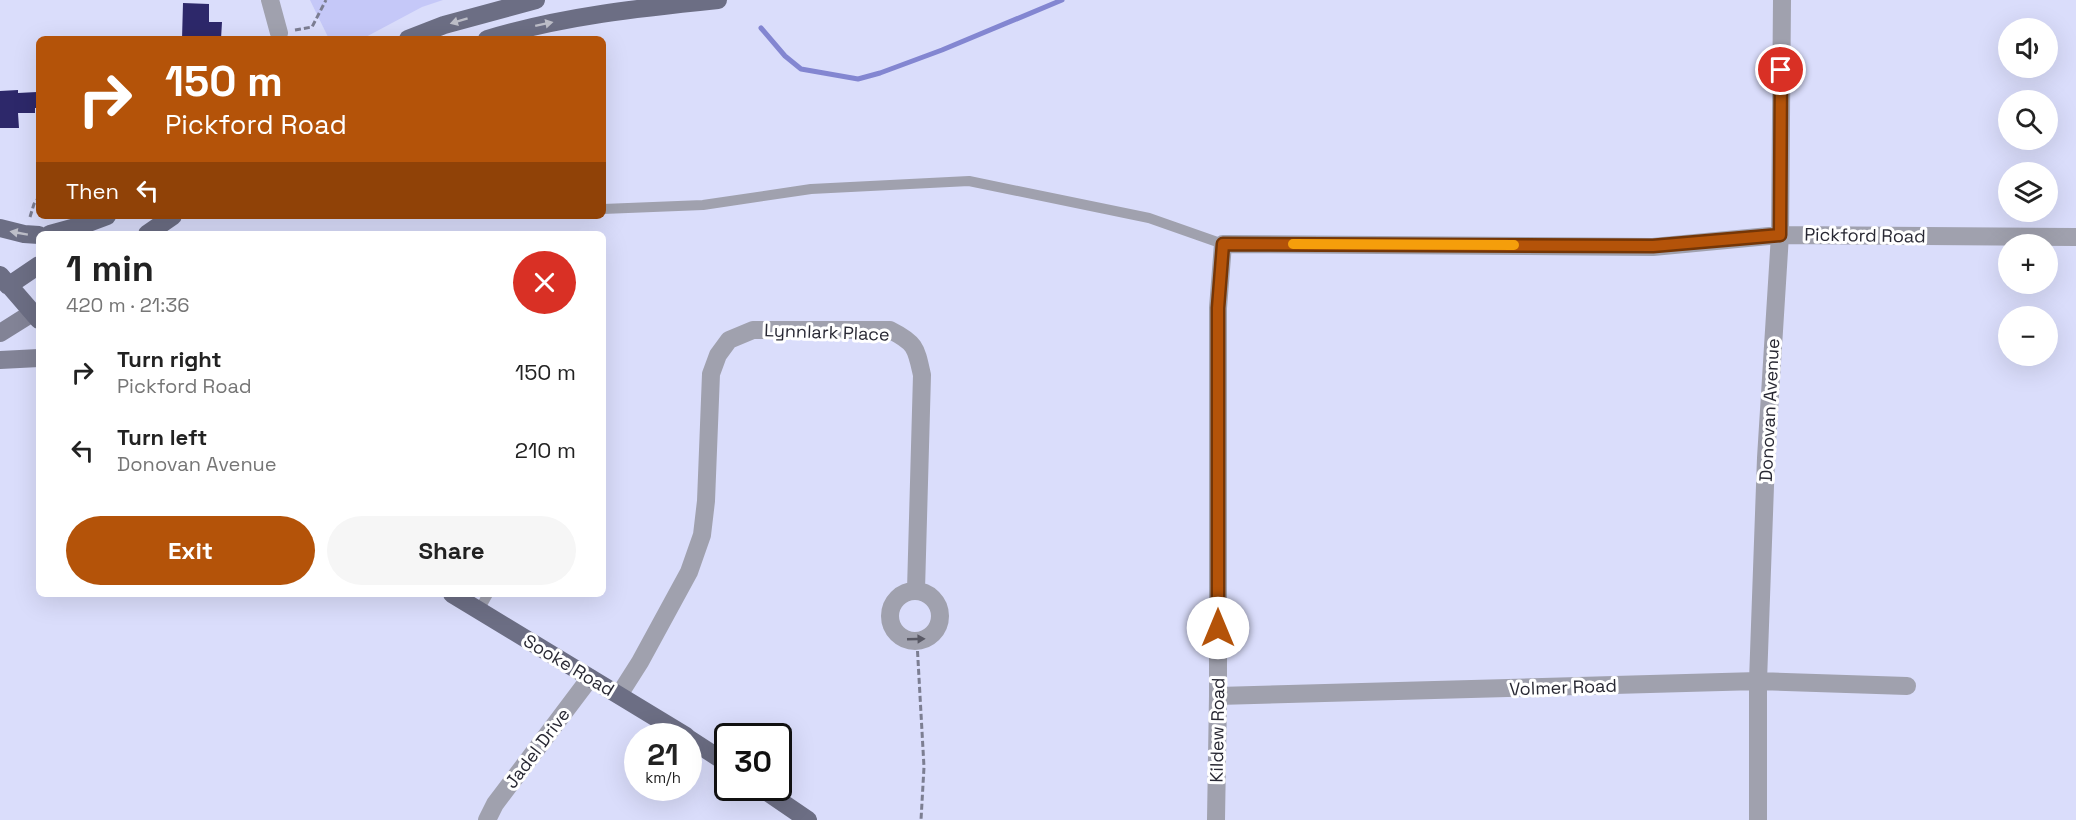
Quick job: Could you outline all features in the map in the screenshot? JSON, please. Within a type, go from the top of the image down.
[{"type":"main road","points":[[416,36],[455,22],[536,0]]},
{"type":"main road","points":[[498,36],[584,16],[718,0]]},
{"type":"main road","points":[[61,231],[99,219]]},
{"type":"main road","points":[[90,231],[108,219]]},
{"type":"main road","points":[[151,231],[169,219]]},
{"type":"main road","points":[[0,228],[24,234],[32,229]]},
{"type":"main road","points":[[36,267],[3,284],[36,312]]},
{"type":"main road","points":[[0,333],[36,314]]},
{"type":"main road","points":[[0,360],[36,358]]},
{"type":"main road","name":"Sooke Road","points":[[457,597],[664,723]]},
{"type":"main road","points":[[780,801],[808,820]]},
{"type":"street","points":[[270,0],[279,33]]},
{"type":"street","name":"Donovan Avenue","points":[[1758,820],[1758,681],[1766,458],[1780,235],[1782,0]]},
{"type":"street","name":"Pickford Road","points":[[1223,244],[1653,246],[1780,235],[2076,237]]},
{"type":"street","name":"Kildew Road","points":[[1216,820],[1218,308],[1223,244]]},
{"type":"street","name":"Lynnlark Place","points":[[619,695],[640,662],[689,572],[702,536],[706,501],[711,374],[718,356],[729,340],[753,330],[891,330],[909,339],[917,352],[921,375],[916,590]]},
{"type":"street","points":[[916,590],[927,593],[935,600],[940,610],[940,621],[936,631],[928,639],[917,642],[905,640],[896,633],[890,622],[890,610],[895,600],[904,592],[916,590]]},
{"type":"street","name":"Jadel Drive","points":[[487,820],[495,804],[590,678]]},
{"type":"street","name":"Volmer Road","points":[[1218,696],[1758,681],[1907,686]]},
{"type":"lane","points":[[606,209],[703,205],[811,189],[969,181],[1149,218],[1223,244]]},
{"type":"lane","points":[[479,610],[486,597]]},
{"type":"path","points":[[279,33],[312,27],[326,0]]},
{"type":"path","points":[[32,229],[31,216],[36,201]]},
{"type":"path","points":[[917,642],[924,767],[921,820]]},
{"type":"shaded area","points":[[310,0],[443,0],[422,7],[368,36],[328,36]]},
{"type":"building","points":[[183,3],[209,4],[209,22],[222,22],[221,36],[182,36]]},
{"type":"building","points":[[0,91],[36,92],[35,113],[18,113],[19,128],[0,128]]},
{"type":"waterway","points":[[761,28],[785,56],[801,69],[858,79],[942,50],[1062,0]]},
{"type":"slow traffic","points":[[1293,244],[1514,245]]},
{"type":"route","points":[[1218,628],[1218,308],[1223,244],[1653,246],[1780,235],[1781,70]]}]
